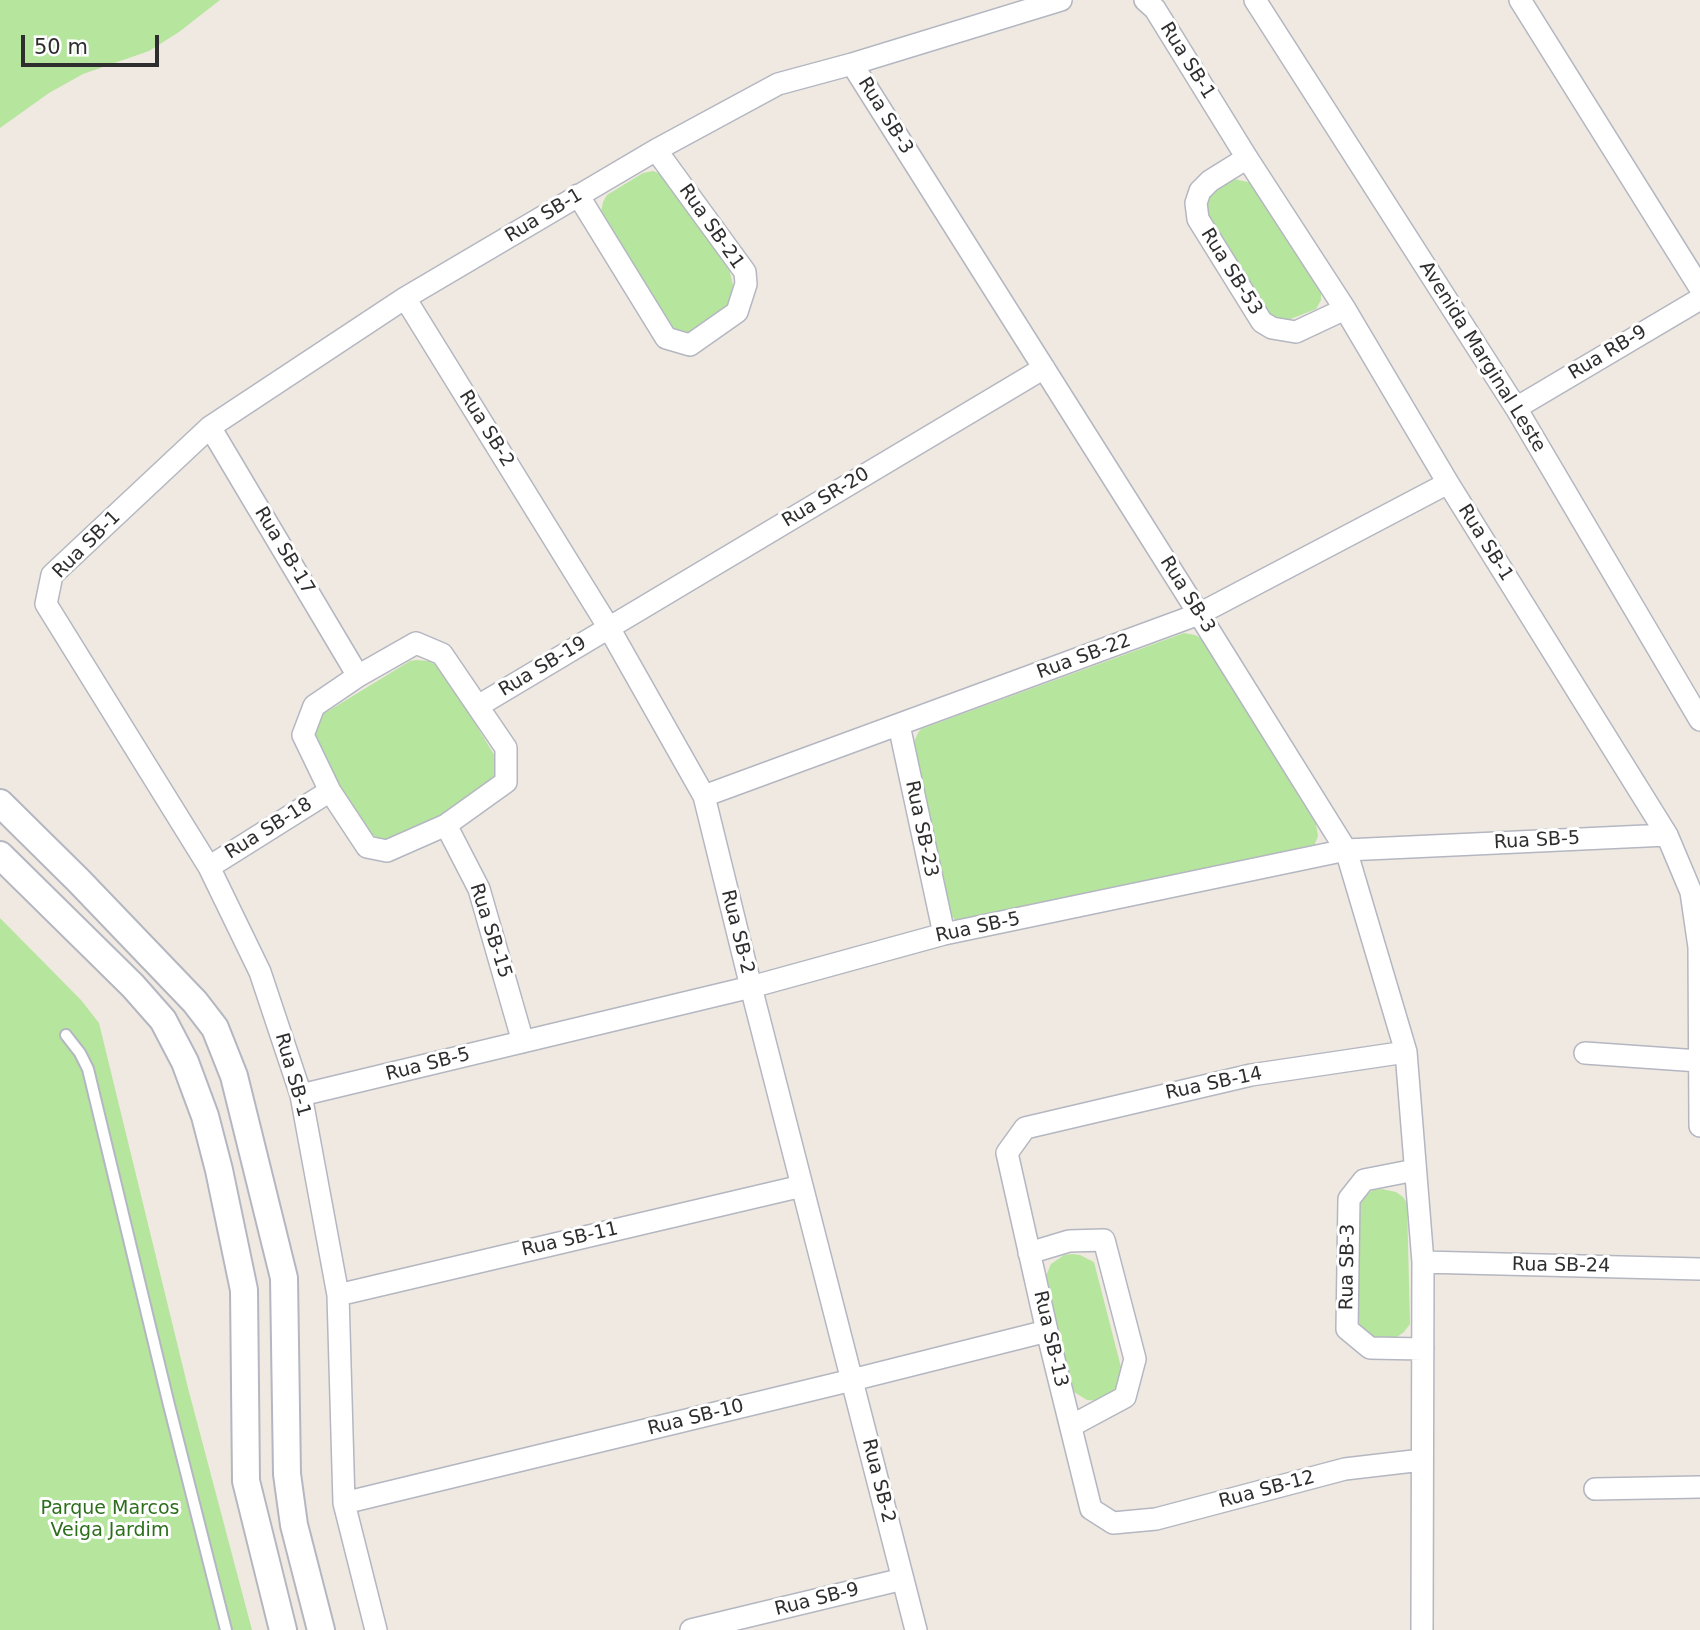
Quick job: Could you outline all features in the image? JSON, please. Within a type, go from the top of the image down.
[{"type":"street","name":"Rua SB-1","points":[[376,1630],[344,1503],[338,1295],[301,1095],[260,972],[209,867],[46,604],[52,575],[210,427],[405,298],[656,149],[778,84],[1061,0]]},
{"type":"street","name":"Rua SB-1","points":[[1145,0],[1155,9],[1345,309],[1448,483],[1667,835],[1691,892],[1699,947],[1700,1126]]},
{"type":"street","name":"Avenida Marginal Leste","points":[[1255,0],[1516,408],[1700,720]]},
{"type":"street","points":[[1520,0],[1700,288]]},
{"type":"street","name":"Rua SB-3","points":[[852,64],[1346,850],[1406,1052],[1423,1262],[1422,1630]]},
{"type":"street","name":"Rua SB-21","points":[[578,195],[666,338],[690,345],[737,312],[746,284],[745,272],[656,149]]},
{"type":"street","name":"Rua SB-53","points":[[1247,158],[1210,181],[1200,191],[1196,203],[1198,219],[1262,322],[1272,328],[1296,332],[1345,309]]},
{"type":"street","name":"Rua SB-2","points":[[405,298],[609,628],[704,796],[916,1630]]},
{"type":"street","name":"Rua RB-9","points":[[1516,408],[1700,299]]},
{"type":"street","name":"Rua SR-20","points":[[609,628],[1044,368]]},
{"type":"street","name":"Rua SB-17","points":[[210,427],[358,676]]},
{"type":"street","name":"Rua SB-22","points":[[704,796],[1199,614],[1448,483]]},
{"type":"street","name":"Rua SB-19","points":[[478,706],[609,628]]},
{"type":"street","name":"Rua SB-19","points":[[358,676],[416,643],[442,654],[506,748],[506,782],[446,825]]},
{"type":"street","name":"Rua SB-18","points":[[358,676],[314,706],[303,735],[330,791],[367,847],[387,851],[446,825]]},
{"type":"street","name":"Rua SB-23","points":[[899,724],[944,934]]},
{"type":"street","name":"Rua SB-18","points":[[209,867],[330,791]]},
{"type":"street","points":[[0,803],[195,1002],[215,1028],[234,1076],[285,1278],[287,1474],[295,1525],[321,1630]]},
{"type":"street","name":"Rua SB-15","points":[[446,825],[480,889],[523,1042]]},
{"type":"street","name":"Rua SB-5","points":[[301,1095],[751,987],[944,934],[1346,850],[1667,835]]},
{"type":"street","points":[[0,855],[133,986],[163,1020],[185,1062],[205,1116],[244,1290],[246,1481],[283,1630]]},
{"type":"street","name":"Rua SB-14","points":[[1025,1128],[1251,1075],[1406,1052]]},
{"type":"street","points":[[1584,1053],[1699,1061]]},
{"type":"street","name":"Rua SB-13","points":[[1025,1128],[1007,1153],[1091,1509],[1112,1523]]},
{"type":"street","name":"Rua SB-3","points":[[1415,1170],[1364,1180],[1349,1199],[1347,1329],[1370,1348],[1423,1349]]},
{"type":"street","name":"Rua SB-11","points":[[338,1295],[802,1186]]},
{"type":"street","points":[[1029,1252],[1069,1241],[1104,1240],[1135,1359],[1125,1397],[1070,1426]]},
{"type":"street","name":"Rua SB-24","points":[[1423,1262],[1700,1269]]},
{"type":"street","name":"Rua SB-10","points":[[344,1503],[1047,1331]]},
{"type":"street","name":"Rua SB-12","points":[[1112,1523],[1156,1519],[1345,1469],[1422,1460]]},
{"type":"street","points":[[1595,1489],[1700,1487]]},
{"type":"street","name":"Rua SB-9","points":[[691,1630],[903,1579]]},
{"type":"lane","points":[[66,1035],[88,1069],[226,1630]]},
{"type":"green space","points":[[0,0],[220,0],[149,51],[83,74],[49,93],[0,128]]},
{"type":"green space","points":[[653,171],[663,175],[730,272],[733,285],[734,292],[728,310],[689,334],[674,330],[601,212],[607,195],[643,173]]},
{"type":"green space","points":[[1234,179],[1259,187],[1321,288],[1321,300],[1316,309],[1288,320],[1268,315],[1202,213],[1207,189]]},
{"type":"green space","points":[[1184,633],[1202,639],[1316,824],[1318,836],[1314,846],[956,921],[950,914],[914,748],[921,729]]},
{"type":"green space","points":[[410,661],[429,661],[441,668],[495,756],[496,773],[488,787],[395,841],[380,839],[368,832],[317,749],[315,732],[320,716]]},
{"type":"green space","name":"Parque Marcos Veiga Jardim","points":[[0,918],[81,1000],[99,1023],[188,1388],[252,1630],[0,1630]]},
{"type":"green space","points":[[1373,1190],[1396,1192],[1407,1203],[1410,1324],[1404,1332],[1389,1340],[1372,1338],[1360,1329],[1356,1322],[1360,1201]]},
{"type":"green space","points":[[1072,1254],[1094,1262],[1122,1371],[1122,1379],[1115,1393],[1101,1401],[1087,1400],[1074,1392],[1045,1278],[1051,1264],[1064,1255]]}]
